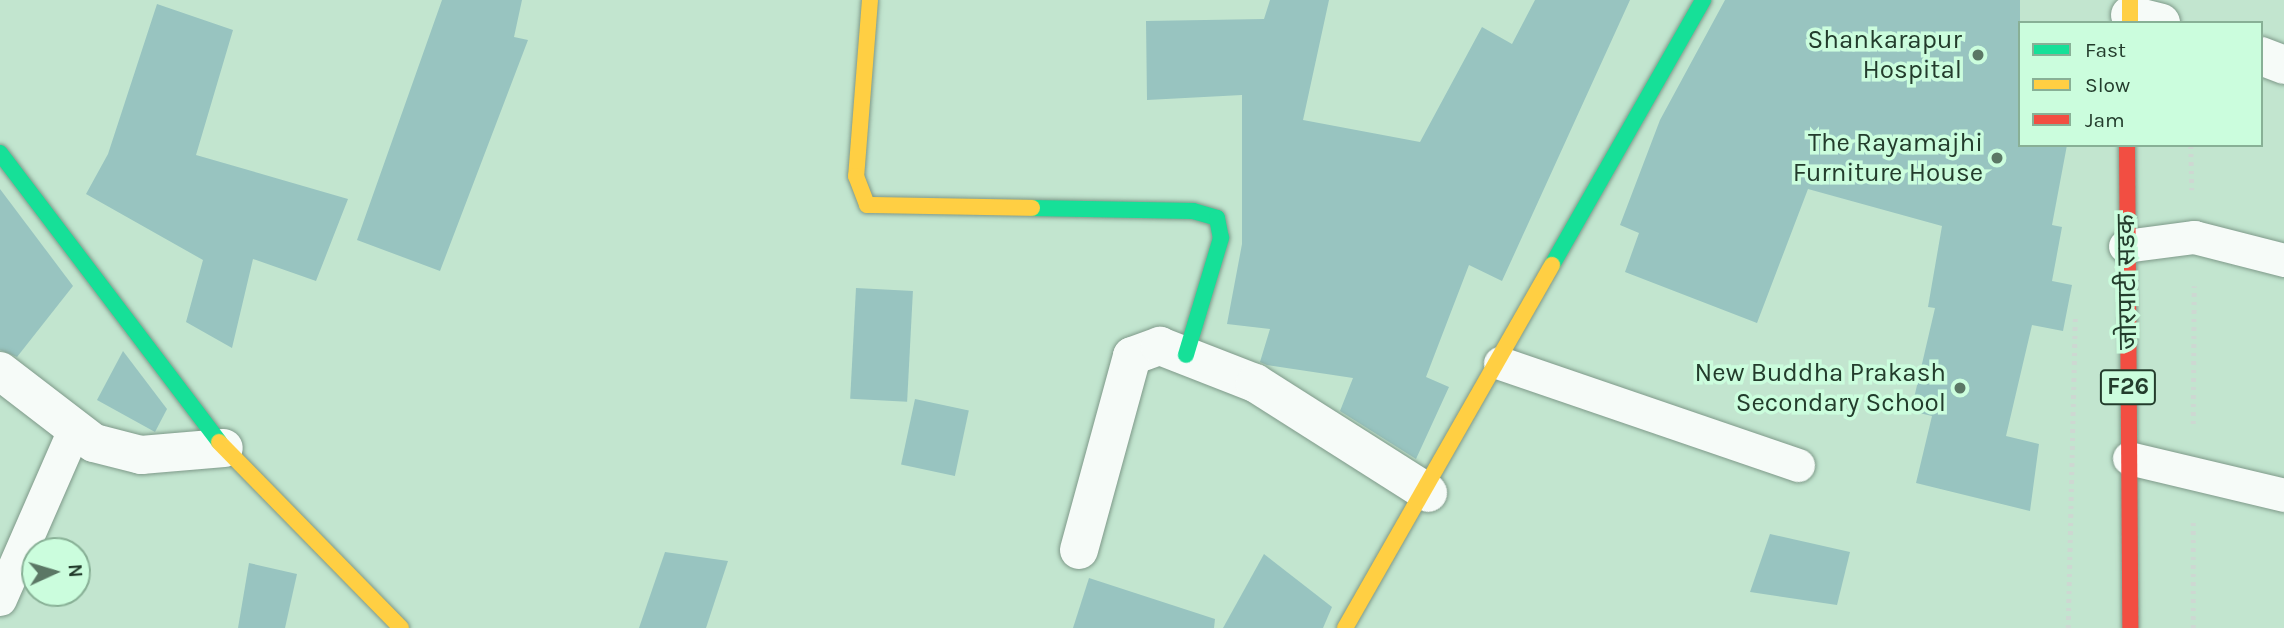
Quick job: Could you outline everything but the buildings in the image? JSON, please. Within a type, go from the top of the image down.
[{"type":"street","points":[[870,0],[856,176],[867,205],[1193,211],[1217,218],[1221,238],[1186,355]]},
{"type":"street","points":[[1345,628],[1428,493],[1703,0]]},
{"type":"street","points":[[2263,57],[2284,65]]},
{"type":"street","name":"जोरपाटी सडक","points":[[2127,147],[2125,246],[2130,628]]},
{"type":"street","points":[[0,153],[224,448],[401,628]]},
{"type":"street","points":[[1079,550],[1132,356],[1160,346],[1255,383],[1428,493]]},
{"type":"street","points":[[0,371],[94,443],[141,454],[224,448]]},
{"type":"lane","points":[[2125,246],[2194,237],[2284,260]]},
{"type":"lane","points":[[1500,363],[1798,465]]},
{"type":"lane","points":[[0,599],[74,430]]},
{"type":"lane","points":[[2129,458],[2284,495]]},
{"type":"path","points":[[2191,147],[2194,237],[2193,628]]},
{"type":"path","points":[[2068,628],[2075,311]]},
{"type":"traffic: fast","points":[[1552,265],[1703,0]]},
{"type":"traffic: fast","points":[[0,153],[219,442]]},
{"type":"traffic: fast","points":[[1032,208],[1193,211],[1217,218],[1221,238],[1186,355]]},
{"type":"traffic: slow","points":[[870,0],[856,176],[867,205],[1032,208]]},
{"type":"traffic: slow","points":[[2130,0],[2130,21]]},
{"type":"traffic: slow","points":[[1345,628],[1552,265]]},
{"type":"traffic: slow","points":[[219,442],[401,628]]},
{"type":"traffic: jam","points":[[2127,147],[2130,628]]},
{"type":"place","name":"Shankarapur Hospital","points":[[1978,55]]},
{"type":"place","name":"The Rayamajhi Furniture House","points":[[1997,158]]},
{"type":"place","name":"New Buddha Prakash Secondary School","points":[[1960,388]]}]
